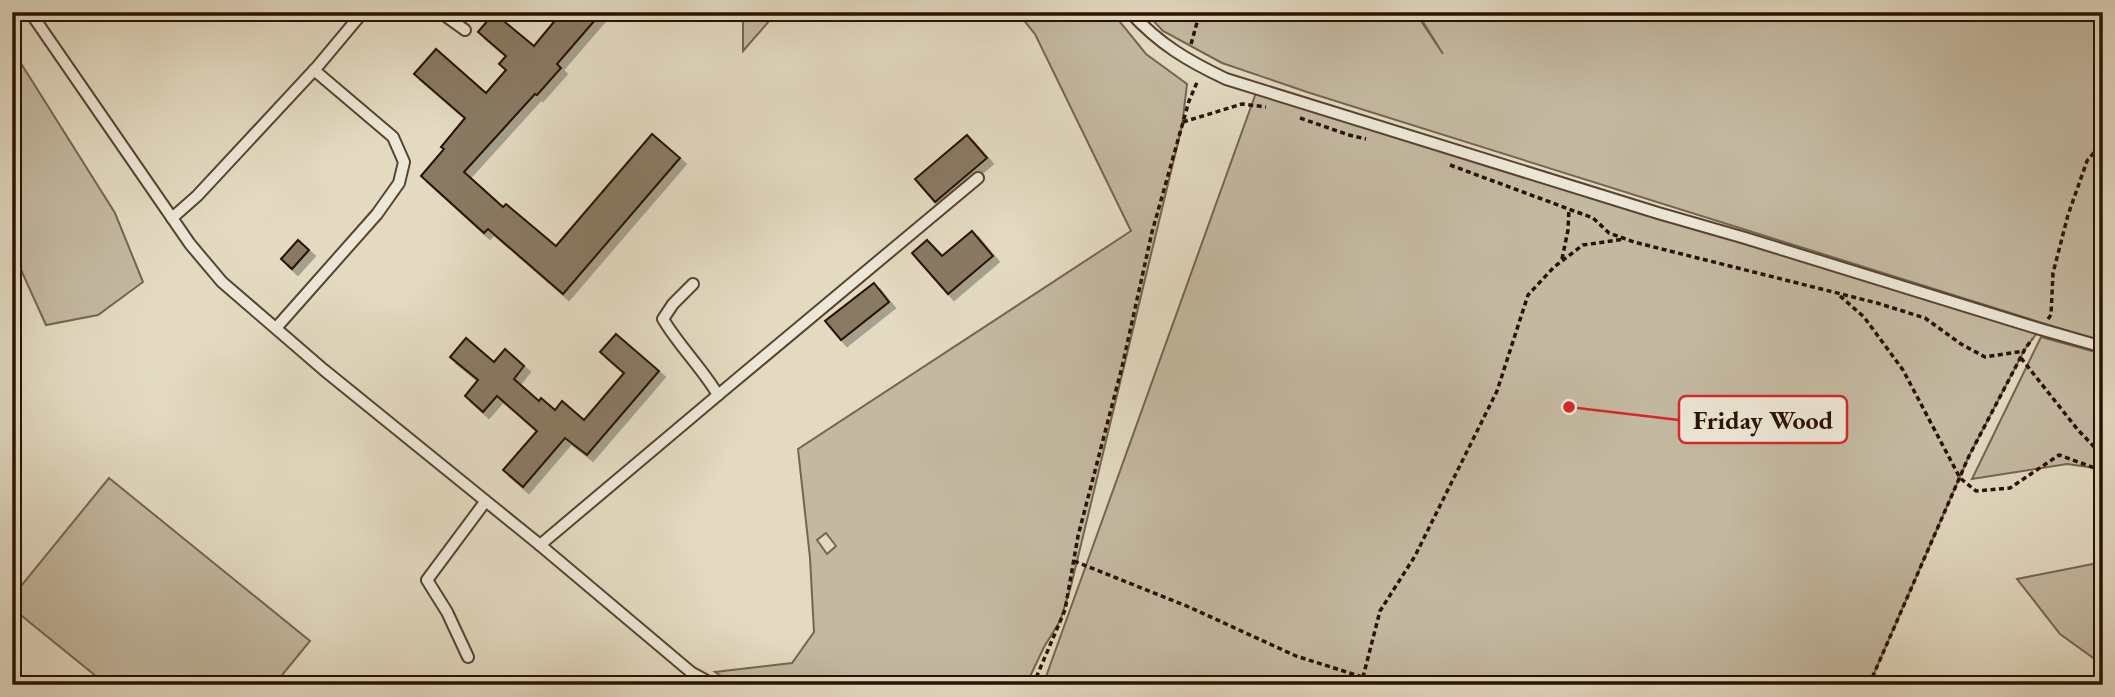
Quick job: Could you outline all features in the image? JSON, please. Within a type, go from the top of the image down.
[{"type":"lane","points":[[30,12],[190,244],[222,282],[692,673],[714,685]]},
{"type":"lane","points":[[172,218],[197,196],[314,70],[363,12]]},
{"type":"lane","points":[[440,12],[465,30]]},
{"type":"lane","points":[[1130,12],[1145,29],[1174,52],[1226,79],[2103,347]]},
{"type":"lane","points":[[276,328],[377,214],[398,183],[404,162],[393,137],[314,70]]},
{"type":"lane","points":[[540,545],[978,178]]},
{"type":"lane","points":[[693,284],[673,304],[663,319],[718,395]]},
{"type":"lane","points":[[468,657],[447,612],[427,580],[485,502]]},
{"type":"path","points":[[1190,49],[1200,12]]},
{"type":"path","points":[[1033,685],[1065,610],[1078,536],[1122,367],[1152,232],[1192,93],[1203,69]]},
{"type":"path","points":[[1183,122],[1242,104],[1276,111],[1280,97]]},
{"type":"path","points":[[1289,115],[1378,142]]},
{"type":"path","points":[[1869,685],[1960,478],[2020,358],[2051,315],[2053,272],[2068,215],[2087,161],[2103,136]]},
{"type":"path","points":[[1439,161],[1593,218],[1609,233],[1625,239],[1877,303],[1925,318],[1961,344],[1985,357],[2024,351]]},
{"type":"path","points":[[1561,261],[1568,230],[1569,209]]},
{"type":"path","points":[[1359,685],[1380,611],[1415,556],[1497,391],[1528,295],[1554,267],[1583,245],[1625,239]]},
{"type":"path","points":[[1838,295],[1864,317],[1903,370],[1960,478],[1976,491],[2010,488],[2059,455],[2103,471]]},
{"type":"path","points":[[2020,358],[2103,456]]},
{"type":"path","points":[[1074,561],[1189,607],[1296,656],[1372,680],[1374,685]]},
{"type":"shaded area","points":[[743,12],[777,12],[743,51]]},
{"type":"shaded area","points":[[1017,12],[1112,12],[1146,54],[1187,84],[1182,126],[1071,586],[1060,621],[1026,685],[735,685],[715,672],[792,663],[814,632],[810,558],[798,449],[1131,231],[1035,34]],"holes":[[[826,533],[836,546],[827,554],[817,540]]]},
{"type":"shaded area","points":[[1145,12],[1415,12],[1443,54],[1417,12],[2103,12],[2103,342],[1222,63],[1163,31]]},
{"type":"shaded area","points":[[12,49],[115,213],[143,282],[98,315],[46,325],[12,250]]},
{"type":"shaded area","points":[[1257,90],[2040,329],[2025,349],[1969,456],[1869,685],[1043,685]]},
{"type":"shaded area","points":[[2041,337],[2103,354],[2103,469],[2067,464],[1972,479]]},
{"type":"shaded area","points":[[109,478],[310,641],[274,685],[107,685],[12,608],[12,597]]},
{"type":"shaded area","points":[[2103,562],[2103,665],[2060,634],[2017,579]]},
{"type":"building","points":[[562,12],[602,12],[557,64],[561,68],[464,172],[503,207],[506,204],[556,246],[652,134],[680,158],[563,294],[488,229],[484,233],[421,176],[465,118],[414,74],[436,49],[486,93],[506,70],[499,64],[506,56],[478,32],[494,13],[534,46]]},
{"type":"building","points":[[967,135],[987,158],[935,202],[915,179]]},
{"type":"building","points":[[972,231],[993,256],[948,294],[912,253],[927,240],[942,256]]},
{"type":"building","points":[[298,240],[309,250],[292,269],[281,259]]},
{"type":"building","points":[[874,283],[889,302],[841,340],[825,321]]},
{"type":"building","points":[[616,334],[659,371],[587,455],[565,438],[523,487],[503,470],[537,431],[497,396],[483,412],[465,396],[478,380],[450,357],[466,338],[494,362],[505,349],[524,366],[514,379],[539,401],[541,398],[555,410],[562,401],[584,420],[624,373],[600,352]]},
{"type":"place","name":"Friday Wood","points":[[1569,407]]}]
